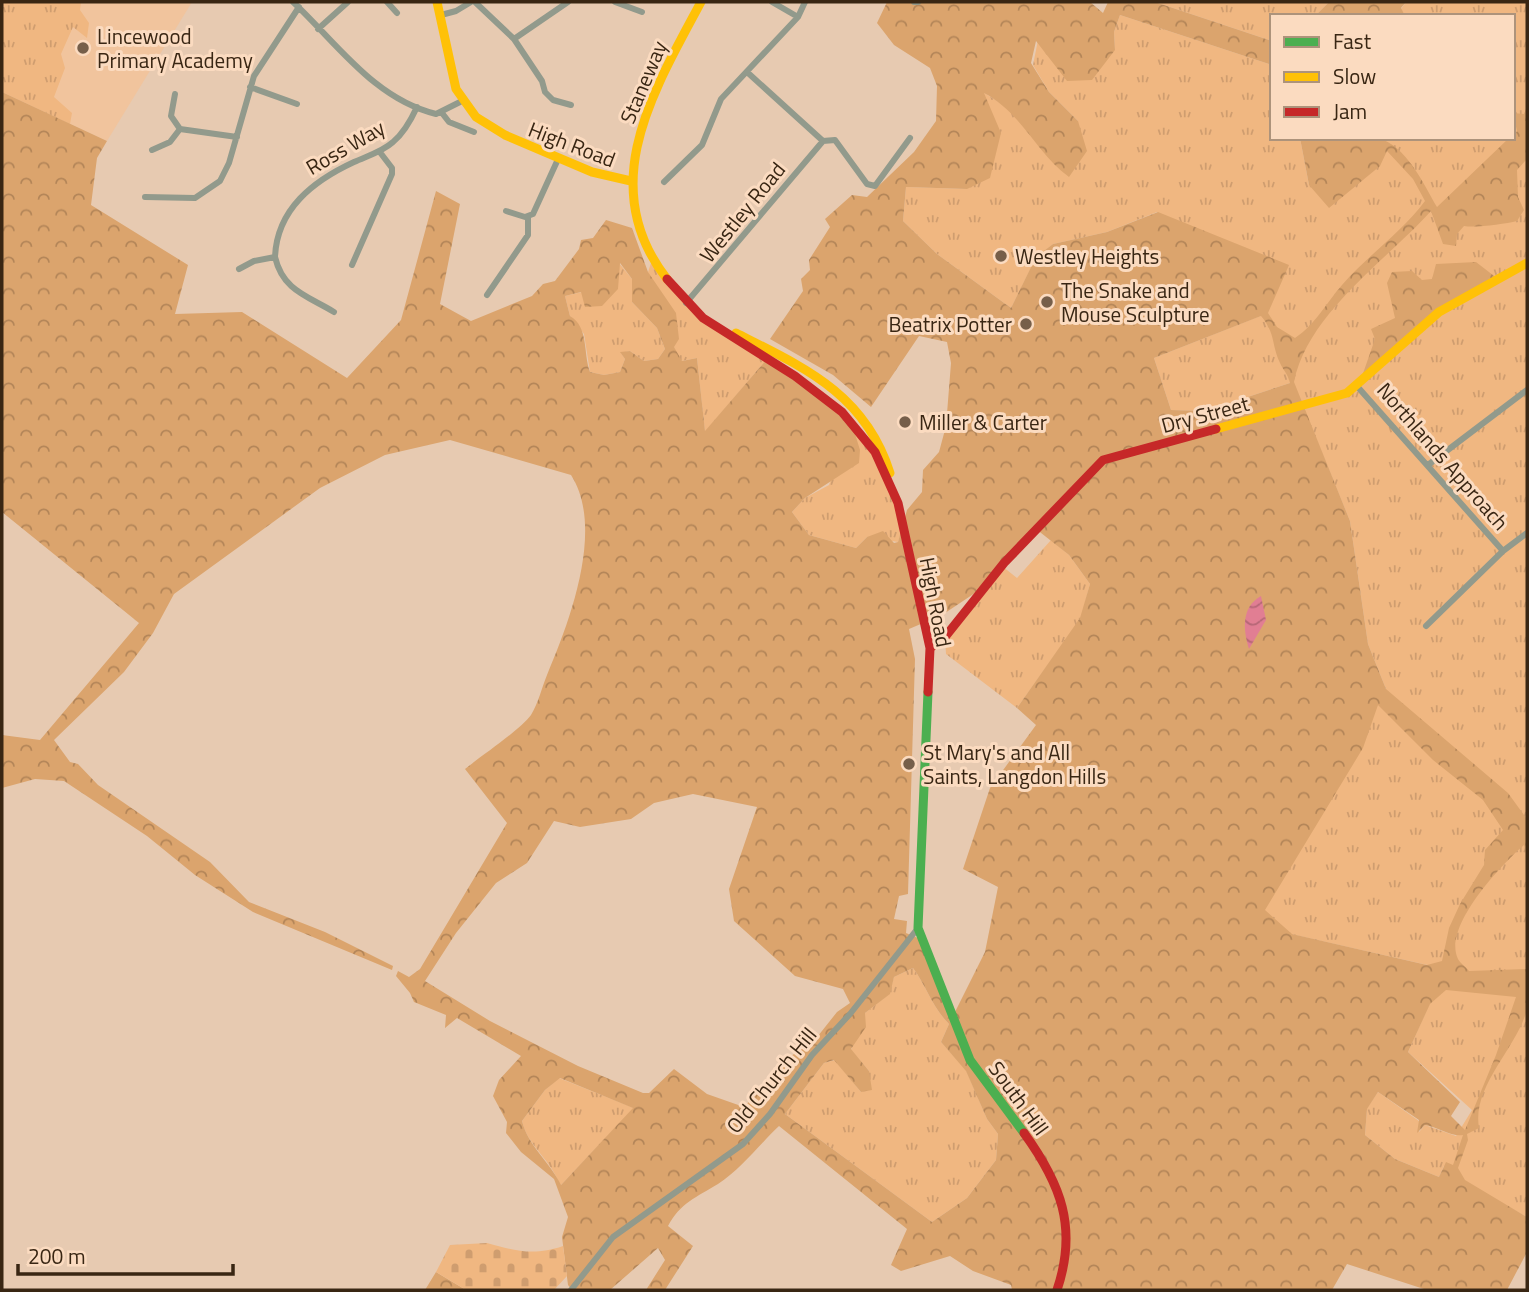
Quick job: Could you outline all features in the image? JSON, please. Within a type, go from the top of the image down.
[{"type":"main road","name":"High Road","points":[[437,2],[451,74],[462,101],[475,118],[496,134],[606,177],[631,181],[636,216],[652,260],[686,303],[703,318],[795,376],[842,412],[875,452],[894,494]]},
{"type":"main road","name":"Staneway","points":[[631,181],[635,148],[649,105],[701,2]]},
{"type":"main road","name":"Dry Street","points":[[930,648],[945,637],[1004,562],[1103,460],[1347,393],[1439,312],[1527,263]]},
{"type":"main road","name":"High Road","points":[[686,303],[728,329],[802,365],[863,414],[880,439],[930,648],[918,928]]},
{"type":"main road","name":"South Hill","points":[[918,928],[970,1060],[1049,1167],[1065,1211],[1068,1261],[1057,1290]]},
{"type":"street","points":[[318,29],[348,2]]},
{"type":"street","points":[[387,2],[397,13]]},
{"type":"street","points":[[441,15],[457,11],[473,2],[514,39],[542,81],[545,92],[553,100],[571,105]]},
{"type":"street","points":[[514,39],[568,2]]},
{"type":"street","points":[[615,2],[642,12]]},
{"type":"street","points":[[772,2],[798,17]]},
{"type":"street","points":[[664,182],[702,145],[721,99],[798,17],[805,2]]},
{"type":"street","points":[[145,197],[191,199],[205,193],[224,174],[250,87],[260,63],[296,5],[366,76],[417,107],[433,114],[442,113],[462,101]]},
{"type":"street","points":[[747,72],[822,141],[835,140],[867,184],[875,186],[910,138]]},
{"type":"street","points":[[250,87],[297,104]]},
{"type":"street","points":[[175,94],[172,116],[180,129]]},
{"type":"street","name":"Ross Way","points":[[275,257],[280,228],[299,197],[337,171],[379,151],[401,135],[417,107]]},
{"type":"street","points":[[442,113],[449,122],[474,132]]},
{"type":"street","points":[[180,129],[237,137]]},
{"type":"street","points":[[152,149],[170,142],[180,129]]},
{"type":"street","name":"Westley Road","points":[[686,303],[822,141]]},
{"type":"street","points":[[352,265],[393,174],[379,151]]},
{"type":"street","points":[[487,295],[528,234],[528,217],[538,208],[559,157]]},
{"type":"street","points":[[506,211],[528,217]]},
{"type":"street","points":[[239,269],[254,261],[275,257],[279,272],[291,288],[334,312]]},
{"type":"street","name":"Northlands Approach","points":[[1356,384],[1503,551]]},
{"type":"street","points":[[1428,466],[1527,390]]},
{"type":"street","points":[[1426,626],[1503,551],[1527,533]]},
{"type":"street","name":"Old Church Hill","points":[[570,1290],[613,1237],[743,1144],[770,1114],[812,1055],[850,1014],[918,928]]},
{"type":"shaded area","name":"Lincewood Primary Academy","points":[[2,2],[192,2],[107,141],[2,92]]},
{"type":"green space","points":[[2,2],[81,2],[80,10],[89,23],[87,38],[73,27],[61,54],[65,68],[54,97],[72,113],[70,124],[2,92]]},
{"type":"green space","points":[[887,2],[1090,2],[1103,13],[1108,2],[1155,2],[1270,40],[1270,64],[1120,15],[1114,32],[1115,50],[1092,80],[1067,81],[1036,41],[1031,63],[1049,92],[1078,121],[1087,151],[1069,177],[1047,157],[1009,111],[984,93],[1001,133],[990,178],[967,189],[906,187],[903,221],[937,254],[1011,308],[1036,257],[1053,244],[1107,232],[1158,212],[1289,265],[1268,313],[1277,327],[1295,338],[1315,320],[1352,274],[1406,223],[1425,201],[1413,179],[1387,151],[1380,166],[1329,208],[1309,185],[1300,140],[1387,142],[1397,148],[1413,167],[1437,207],[1507,140],[1515,140],[1515,113],[1524,114],[1527,106],[1527,159],[1517,170],[1518,197],[1524,210],[1517,221],[1464,226],[1457,234],[1456,246],[1443,244],[1431,211],[1332,311],[1315,333],[1302,357],[1294,382],[1350,521],[1368,644],[1386,689],[1508,793],[1527,819],[1527,858],[1524,845],[1489,881],[1466,914],[1458,930],[1455,946],[1458,959],[1469,971],[1527,969],[1526,1013],[1488,1084],[1482,1098],[1479,1128],[1467,1134],[1468,1140],[1458,1168],[1465,1180],[1527,1217],[1527,1252],[1507,1290],[1427,1290],[1347,1264],[1332,1290],[1012,1290],[1011,1285],[973,1271],[950,1256],[901,1271],[891,1265],[907,1229],[779,1126],[734,1172],[690,1201],[673,1218],[668,1226],[693,1246],[665,1290],[646,1290],[665,1260],[658,1248],[610,1290],[572,1290],[568,1285],[562,1237],[568,1217],[554,1179],[521,1152],[506,1133],[507,1122],[493,1096],[499,1080],[521,1056],[457,1018],[445,1028],[446,1015],[414,1002],[396,976],[398,971],[409,977],[420,969],[507,823],[465,769],[510,735],[531,715],[565,628],[574,602],[584,547],[585,521],[581,497],[571,475],[450,440],[385,455],[320,488],[174,594],[153,633],[124,672],[54,740],[70,762],[78,764],[98,785],[210,862],[249,902],[325,932],[393,966],[392,970],[253,912],[195,875],[147,836],[64,781],[35,779],[2,788],[2,735],[40,740],[139,623],[2,512],[2,92],[107,141],[97,158],[91,205],[188,265],[175,314],[242,312],[347,378],[401,320],[436,191],[460,204],[440,304],[471,321],[532,296],[543,284],[555,281],[579,249],[581,240],[593,238],[606,220],[632,228],[648,272],[676,313],[679,339],[674,347],[682,361],[697,358],[705,431],[767,359],[851,421],[860,450],[859,463],[805,498],[792,512],[809,535],[856,548],[867,537],[883,531],[894,543],[898,542],[907,510],[922,492],[923,470],[939,452],[946,426],[951,363],[947,342],[919,336],[871,407],[833,375],[770,339],[803,291],[801,279],[810,270],[809,260],[830,227],[825,219],[852,195],[867,197],[914,152],[936,121],[937,86],[930,68],[894,45],[877,23]],"holes":[[[620,263],[632,279],[632,302],[657,328],[665,349],[658,359],[644,361],[630,351],[620,352],[625,359],[620,372],[604,375],[590,372],[583,334],[570,316],[565,296],[581,292],[585,307],[602,306],[618,289]],[[1261,316],[1269,328],[1277,356],[1290,383],[1205,411],[1171,410],[1154,358]],[[1036,529],[1069,555],[1090,584],[1080,618],[1017,708],[1036,725],[990,788],[963,869],[998,887],[985,952],[953,1016],[918,938],[906,933],[907,921],[894,919],[899,896],[908,894],[915,659],[909,629],[942,615],[981,589]],[[1378,705],[1433,760],[1483,800],[1503,830],[1485,850],[1484,865],[1449,928],[1442,961],[1427,965],[1292,934],[1265,910],[1363,748]],[[693,794],[757,807],[729,889],[734,921],[795,976],[843,989],[850,1003],[837,1012],[814,1041],[791,1056],[744,1107],[707,1094],[674,1069],[649,1093],[643,1093],[578,1066],[490,1021],[425,981],[456,933],[496,883],[527,863],[554,821],[580,827],[631,819],[654,803]],[[913,968],[938,1011],[949,1024],[941,1042],[966,1071],[987,1119],[998,1134],[996,1160],[967,1198],[932,1222],[785,1114],[824,1063],[834,1060],[861,1092],[872,1090],[869,1071],[851,1049],[866,1027],[865,1013],[890,994],[894,977]],[[1446,990],[1516,997],[1465,1130],[1451,1116],[1460,1102],[1408,1052],[1430,1004]],[[560,1078],[633,1108],[561,1185],[534,1146],[522,1121],[545,1090]],[[1378,1092],[1419,1120],[1417,1133],[1425,1125],[1454,1135],[1463,1135],[1453,1165],[1446,1162],[1439,1177],[1395,1159],[1365,1135],[1367,1109]]]},
{"type":"green space","points":[[1155,2],[1329,2],[1317,14],[1270,14],[1270,40]]},
{"type":"green space","points":[[1329,2],[1406,2],[1401,8],[1404,14],[1317,14]]},
{"type":"green space","points":[[1406,2],[1527,2],[1527,1217],[1466,1183],[1444,1166],[1439,1177],[1395,1159],[1365,1135],[1367,1108],[1378,1092],[1419,1121],[1419,1132],[1425,1125],[1456,1136],[1472,1110],[1408,1052],[1445,969],[1242,923],[1386,689],[1368,644],[1350,521],[1293,382],[1205,411],[1171,410],[1154,358],[1268,313],[1157,212],[1107,232],[1053,244],[1036,258],[1011,308],[937,254],[903,221],[906,187],[967,189],[983,92],[1008,108],[1031,134],[1078,121],[1049,92],[1033,65],[1038,40],[1115,50],[1114,32],[1120,15],[1270,64],[1270,140],[1300,140],[1309,185],[1389,145],[1382,140],[1515,140],[1515,14],[1397,14]]},
{"type":"green space","points":[[652,260],[686,303],[767,359],[705,432],[697,358],[682,361],[677,356],[648,272]]},
{"type":"green space","points":[[1476,262],[1498,279],[1439,312],[1360,382],[1375,339],[1371,329],[1395,318],[1387,283],[1392,272],[1412,271],[1422,280],[1432,279],[1436,264]]},
{"type":"green space","points":[[619,263],[632,279],[632,302],[657,328],[665,349],[658,359],[644,361],[630,351],[621,353],[625,359],[620,372],[604,375],[590,372],[584,334],[570,316],[565,296],[582,292]]},
{"type":"green space","points":[[851,421],[875,452],[903,527],[898,542],[867,537],[856,548],[809,535],[792,512],[805,498],[829,485]]},
{"type":"green space","points":[[1051,540],[1069,555],[1090,584],[1081,618],[1017,708],[946,654],[945,637],[1002,566],[1017,578]]},
{"type":"green space","points":[[913,968],[938,1011],[949,1024],[941,1042],[966,1070],[987,1119],[998,1134],[996,1160],[967,1198],[932,1222],[785,1114],[824,1063],[835,1060],[861,1092],[869,1071],[851,1050],[865,1013],[889,994],[894,977]]},
{"type":"green space","points":[[559,1078],[634,1108],[560,1186],[552,1169],[529,1138],[522,1121],[545,1090]]},
{"type":"green space","points":[[487,1243],[525,1251],[543,1251],[563,1246],[567,1276],[554,1290],[466,1290],[436,1272],[450,1245]]},
{"type":"green space","points":[[436,1272],[466,1290],[425,1290]]},
{"type":"water","points":[[1261,596],[1266,620],[1249,649],[1245,620],[1250,606]]},
{"type":"traffic: fast","points":[[928,692],[918,928],[970,1060],[1024,1133]]},
{"type":"traffic: slow","points":[[437,2],[456,89],[476,117],[505,135],[592,172],[631,181]]},
{"type":"traffic: slow","points":[[667,279],[646,244],[635,209],[633,174],[639,139],[650,104],[701,2]]},
{"type":"traffic: slow","points":[[1216,429],[1347,393],[1439,312],[1527,263]]},
{"type":"traffic: slow","points":[[736,333],[830,386],[865,423],[879,446],[890,473]]},
{"type":"traffic: jam","points":[[667,279],[703,318],[795,376],[842,412],[875,452],[898,503],[930,648],[928,692]]},
{"type":"traffic: jam","points":[[930,648],[945,637],[1004,563],[1103,460],[1216,429]]},
{"type":"traffic: jam","points":[[1024,1133],[1048,1170],[1062,1207],[1066,1246],[1057,1290]]},
{"type":"place","name":"Lincewood Primary Academy","points":[[83,48]]},
{"type":"place","name":"Westley Heights","points":[[1001,256]]},
{"type":"place","name":"The Snake and Mouse Sculpture","points":[[1047,302]]},
{"type":"place","name":"Beatrix Potter","points":[[1026,324]]},
{"type":"place","name":"Miller & Carter","points":[[905,422]]},
{"type":"place","name":"St Mary's and All Saints, Langdon Hills","points":[[909,764]]}]
